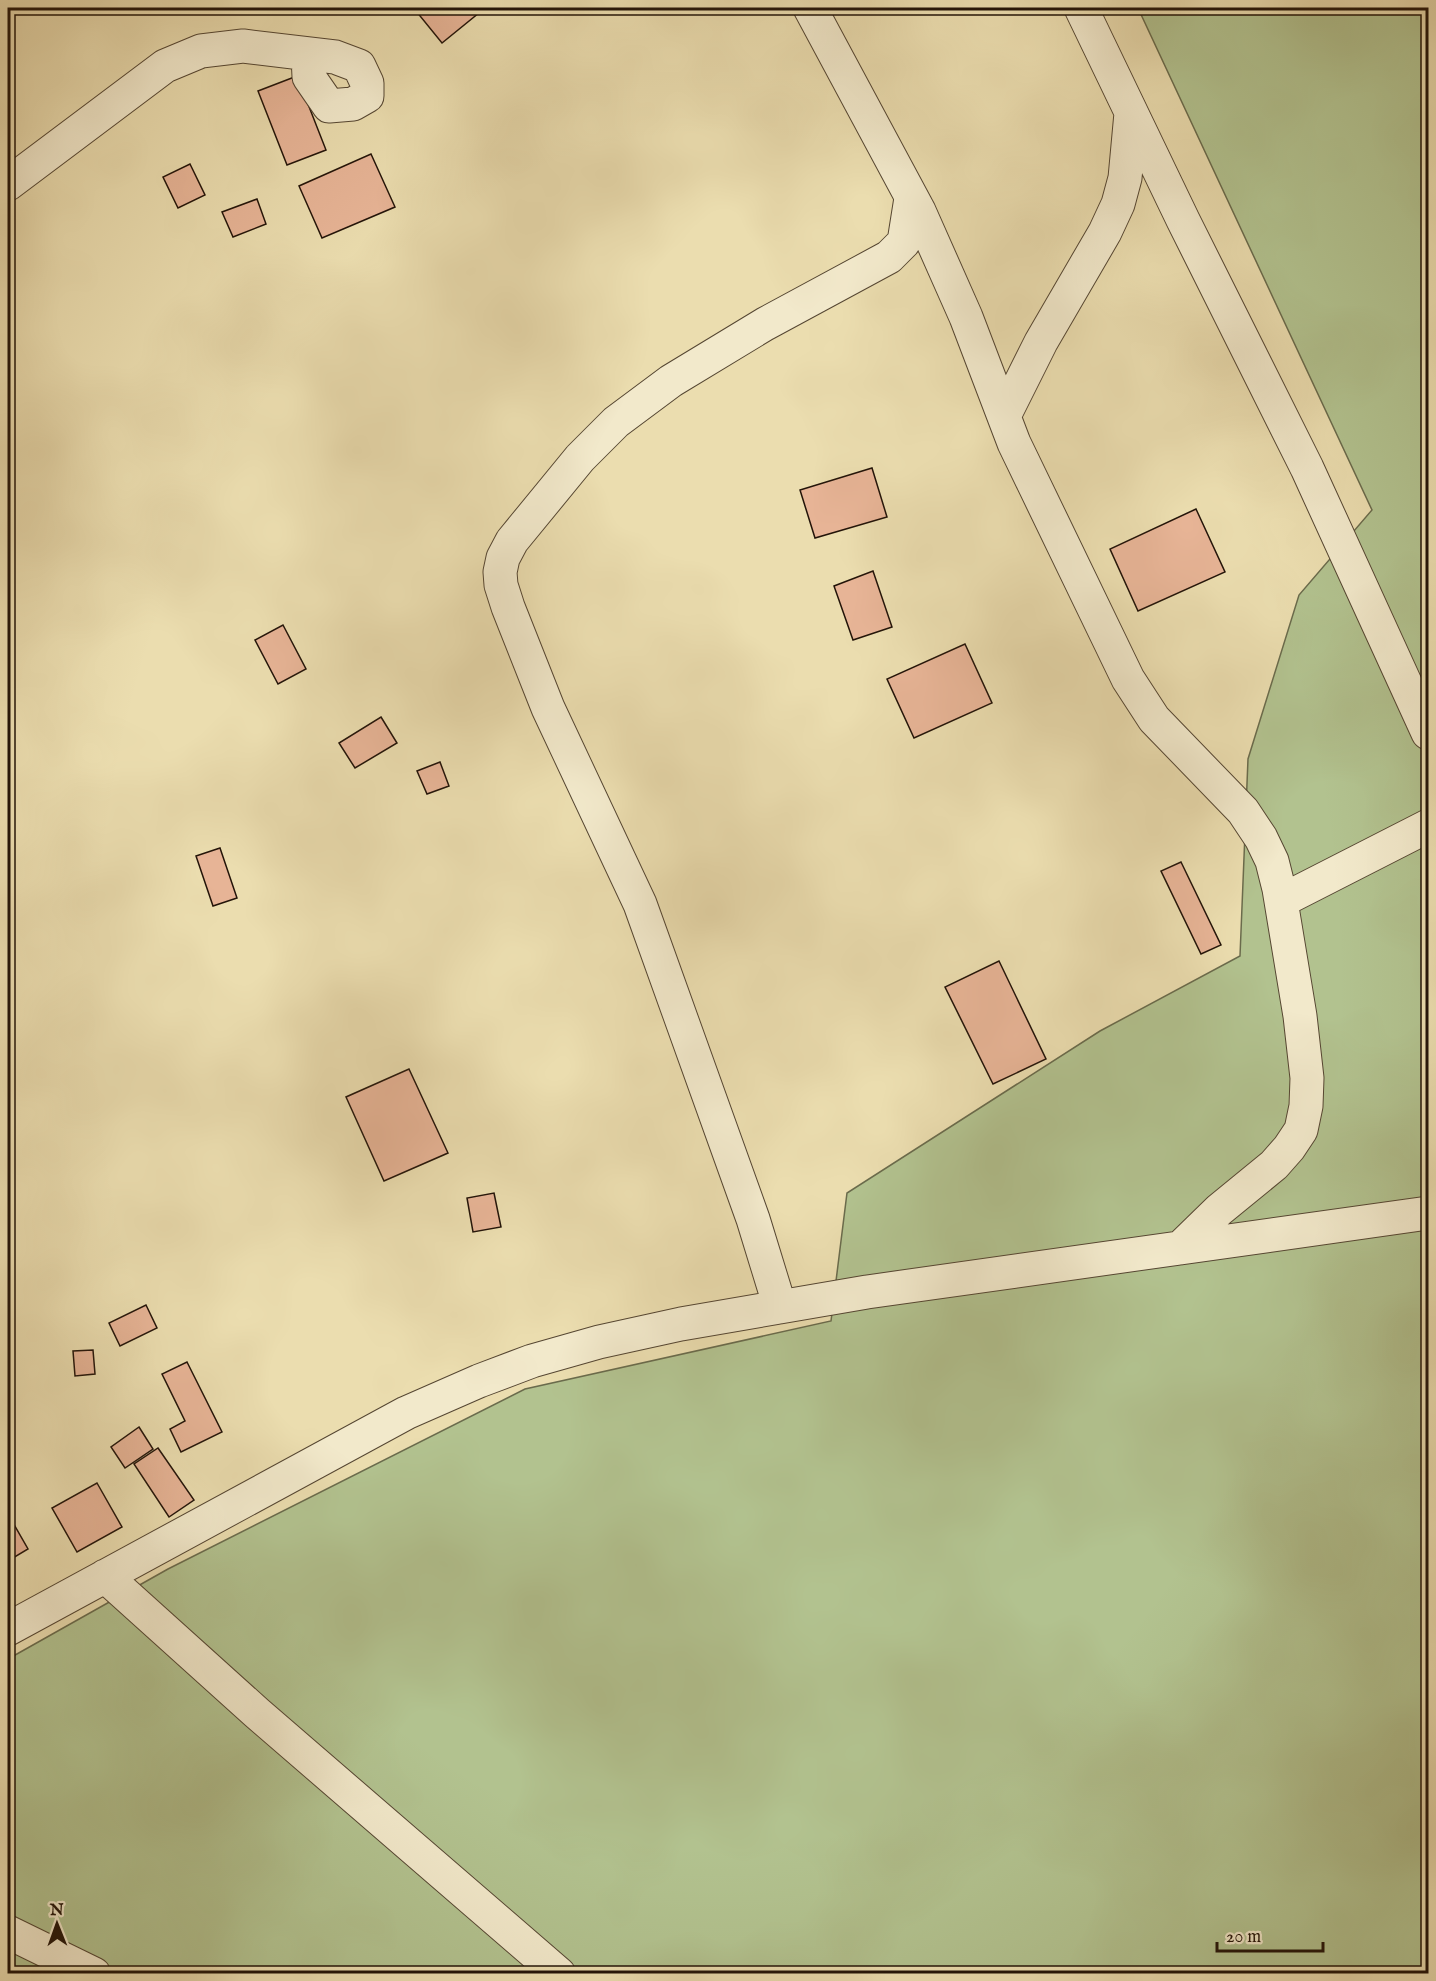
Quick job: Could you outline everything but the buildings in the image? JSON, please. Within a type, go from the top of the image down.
[{"type":"street","points":[[810,8],[911,198],[966,317],[1014,443],[1128,679],[1154,719],[1249,820],[1272,861],[1281,901],[1307,1078],[1306,1106],[1300,1130],[1274,1165],[1219,1210],[1180,1248]]},
{"type":"street","points":[[1081,8],[1307,468],[1428,733]]},
{"type":"street","points":[[8,184],[165,66],[201,51],[243,46],[308,56]]},
{"type":"street","points":[[1004,416],[1041,342],[1105,232],[1118,204],[1125,178],[1131,112]]},
{"type":"street","points":[[780,1307],[753,1219],[640,904],[548,708],[508,607],[500,572],[503,558],[512,542],[580,458],[616,422],[680,376],[765,324],[889,257],[904,242],[911,198]]},
{"type":"street","points":[[1281,901],[1428,826]]},
{"type":"street","points":[[8,1629],[406,1413],[479,1381],[599,1342],[681,1324],[867,1292],[1428,1213]]},
{"type":"street","points":[[105,1576],[257,1713],[559,1974]]},
{"type":"street","points":[[8,1932],[94,1974]]},
{"type":"green space","points":[[1138,8],[1428,8],[1428,1973],[8,1973],[8,1659],[168,1569],[525,1389],[831,1321],[847,1193],[1100,1031],[1240,956],[1248,759],[1299,595],[1372,510]]}]
